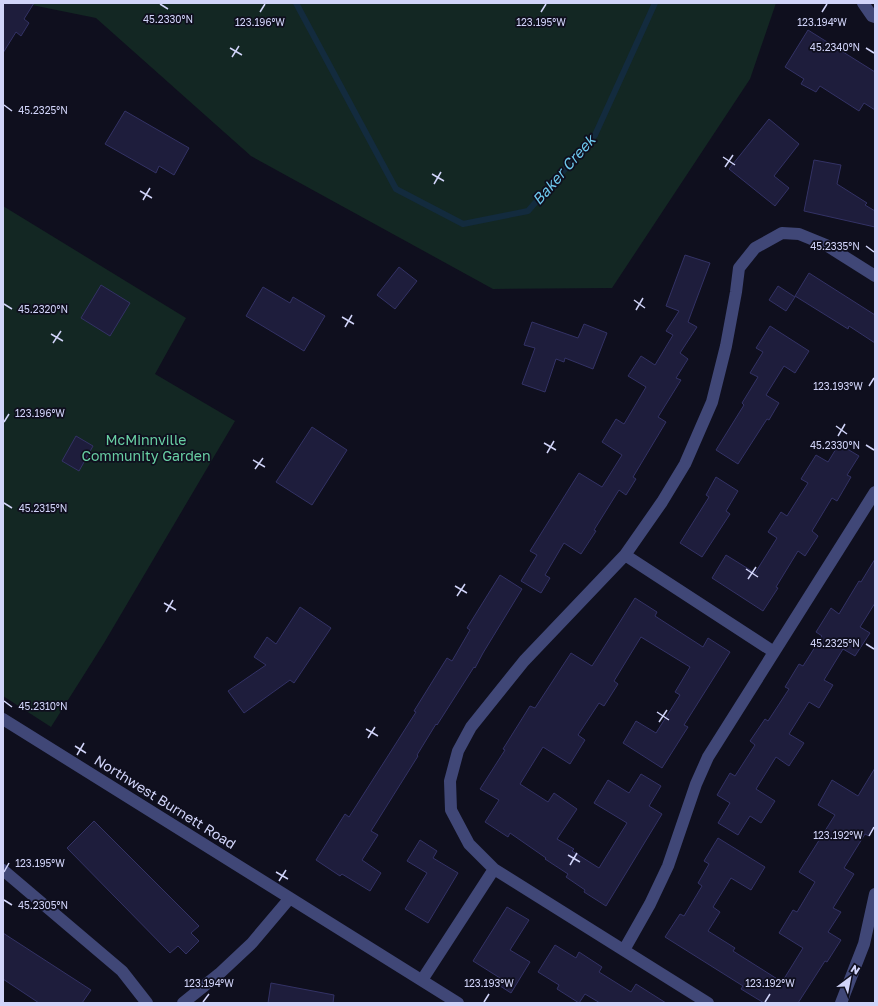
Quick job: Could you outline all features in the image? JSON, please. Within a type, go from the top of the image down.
[{"type":"street","points":[[863,3],[875,18]]},
{"type":"street","points":[[708,1003],[494,868],[469,844],[451,810],[450,781],[458,751],[471,727],[524,661],[625,556],[662,502],[685,464],[712,402],[726,346],[739,268],[755,248],[782,233],[799,234],[826,245],[875,276]]},
{"type":"street","points":[[624,950],[650,904],[668,866],[696,784],[708,757],[875,492]]},
{"type":"street","points":[[625,556],[774,652]]},
{"type":"street","name":"Northwest Burnett Road","points":[[3,719],[458,1003]]},
{"type":"street","points":[[422,980],[494,868]]},
{"type":"street","points":[[3,870],[122,971],[147,1003]]},
{"type":"street","points":[[841,1003],[864,944],[875,894]]},
{"type":"street","points":[[183,1003],[219,974],[252,943],[290,898]]},
{"type":"green space","points":[[22,3],[776,3],[750,79],[612,288],[493,289],[251,156],[96,18]]},
{"type":"green space","name":"McMinnville Community Garden","points":[[3,206],[186,318],[155,374],[235,421],[104,643],[51,727],[3,696]]},
{"type":"building","points":[[3,3],[34,3],[24,19],[29,23],[21,36],[16,32],[3,53]]},
{"type":"building","points":[[808,30],[875,72],[875,110],[864,103],[859,111],[820,86],[816,92],[801,84],[804,79],[785,67]]},
{"type":"building","points":[[125,111],[189,148],[174,175],[159,166],[156,173],[105,144]]},
{"type":"building","points":[[769,119],[799,144],[774,176],[789,188],[775,206],[729,169]]},
{"type":"building","points":[[814,160],[841,165],[837,184],[867,203],[865,205],[875,211],[875,227],[804,211]]},
{"type":"building","points":[[685,255],[710,263],[688,322],[697,327],[680,353],[688,359],[676,378],[681,380],[658,417],[666,422],[633,477],[636,479],[626,495],[619,490],[581,554],[564,543],[545,575],[550,578],[541,593],[521,581],[537,555],[530,551],[579,473],[602,487],[622,455],[602,442],[616,419],[624,424],[646,387],[628,376],[641,356],[655,365],[673,335],[666,331],[679,311],[666,306]]},
{"type":"building","points":[[399,267],[417,281],[395,309],[377,295]]},
{"type":"building","points":[[809,273],[875,315],[875,343],[849,326],[848,329],[795,296]]},
{"type":"building","points":[[101,285],[130,303],[110,336],[81,318]]},
{"type":"building","points":[[778,286],[795,297],[786,311],[769,300]]},
{"type":"building","points":[[263,287],[290,303],[293,297],[325,316],[304,351],[246,316]]},
{"type":"building","points":[[532,322],[578,338],[584,324],[607,333],[593,369],[565,358],[564,362],[556,359],[545,392],[522,384],[535,348],[524,345]]},
{"type":"building","points":[[770,326],[809,351],[795,373],[784,366],[766,395],[779,403],[738,464],[716,450],[744,405],[742,403],[758,377],[750,373],[763,352],[756,348]]},
{"type":"building","points":[[312,427],[347,450],[312,505],[276,482]]},
{"type":"building","points":[[76,436],[93,446],[79,471],[62,461]]},
{"type":"building","points":[[839,444],[859,456],[847,475],[851,477],[837,501],[832,498],[812,531],[818,536],[805,556],[798,551],[776,587],[778,588],[763,611],[712,578],[726,555],[755,573],[777,538],[768,532],[781,512],[787,516],[808,483],[801,479],[816,455],[828,462]]},
{"type":"building","points":[[716,477],[738,491],[726,511],[730,514],[702,557],[680,543],[709,497],[706,495]]},
{"type":"building","points":[[875,559],[875,603],[860,627],[870,633],[855,656],[843,649],[824,680],[833,685],[819,708],[809,702],[789,734],[804,743],[789,766],[776,757],[756,789],[775,801],[761,823],[750,816],[738,835],[718,823],[730,803],[717,795],[730,773],[735,776],[755,745],[750,741],[765,719],[768,721],[789,689],[785,687],[799,664],[803,666],[822,636],[816,632],[831,608],[839,614],[859,581],[861,582]]},
{"type":"building","points":[[500,575],[522,589],[475,668],[474,667],[437,725],[436,724],[417,755],[418,756],[371,831],[378,835],[362,860],[381,873],[370,891],[342,874],[340,876],[316,860],[345,814],[349,817],[416,712],[414,711],[447,658],[452,661],[470,630],[467,628]]},
{"type":"building","points":[[635,598],[657,612],[655,616],[703,647],[708,638],[730,652],[684,725],[688,727],[662,768],[623,743],[636,721],[656,733],[680,695],[675,692],[690,667],[641,637],[614,681],[618,684],[604,706],[599,703],[578,735],[585,740],[570,764],[543,747],[520,784],[548,802],[554,793],[577,809],[557,839],[574,849],[572,851],[599,868],[627,823],[594,803],[608,780],[629,793],[641,774],[661,786],[649,806],[662,814],[606,906],[584,892],[585,890],[566,877],[568,874],[510,833],[508,837],[485,822],[499,800],[480,789],[505,750],[503,749],[530,706],[535,708],[571,653],[592,666]]},
{"type":"building","points":[[300,607],[331,628],[294,683],[290,680],[244,713],[228,691],[266,665],[254,657],[267,637],[276,644]]},
{"type":"building","points":[[875,768],[875,826],[869,836],[865,834],[844,868],[854,874],[833,908],[841,912],[828,932],[841,940],[827,962],[825,961],[798,1003],[764,1003],[741,989],[743,986],[665,937],[680,914],[684,916],[702,886],[698,883],[709,864],[704,861],[718,838],[765,867],[751,890],[731,878],[713,907],[720,912],[708,931],[735,948],[733,951],[782,982],[803,948],[779,933],[793,910],[797,912],[815,882],[799,872],[835,815],[818,805],[832,780],[858,796]]},
{"type":"building","points":[[94,821],[199,926],[191,933],[199,941],[186,954],[178,946],[170,953],[67,848]]},
{"type":"building","points":[[420,840],[437,851],[433,858],[458,873],[428,923],[405,909],[427,873],[407,861]]},
{"type":"building","points":[[507,907],[529,920],[510,950],[530,962],[511,993],[497,984],[500,978],[473,961]]},
{"type":"building","points":[[3,933],[91,990],[82,1003],[39,1003],[3,979]]},
{"type":"building","points":[[555,945],[576,958],[579,952],[602,967],[599,972],[631,992],[636,984],[666,1003],[600,1003],[585,994],[579,1003],[557,989],[559,985],[538,972]]},
{"type":"building","points":[[271,983],[334,995],[333,1003],[268,1003]]},
{"type":"waterway","name":"Baker Creek","points":[[296,3],[396,189],[463,224],[528,211],[595,135],[655,3]]}]
